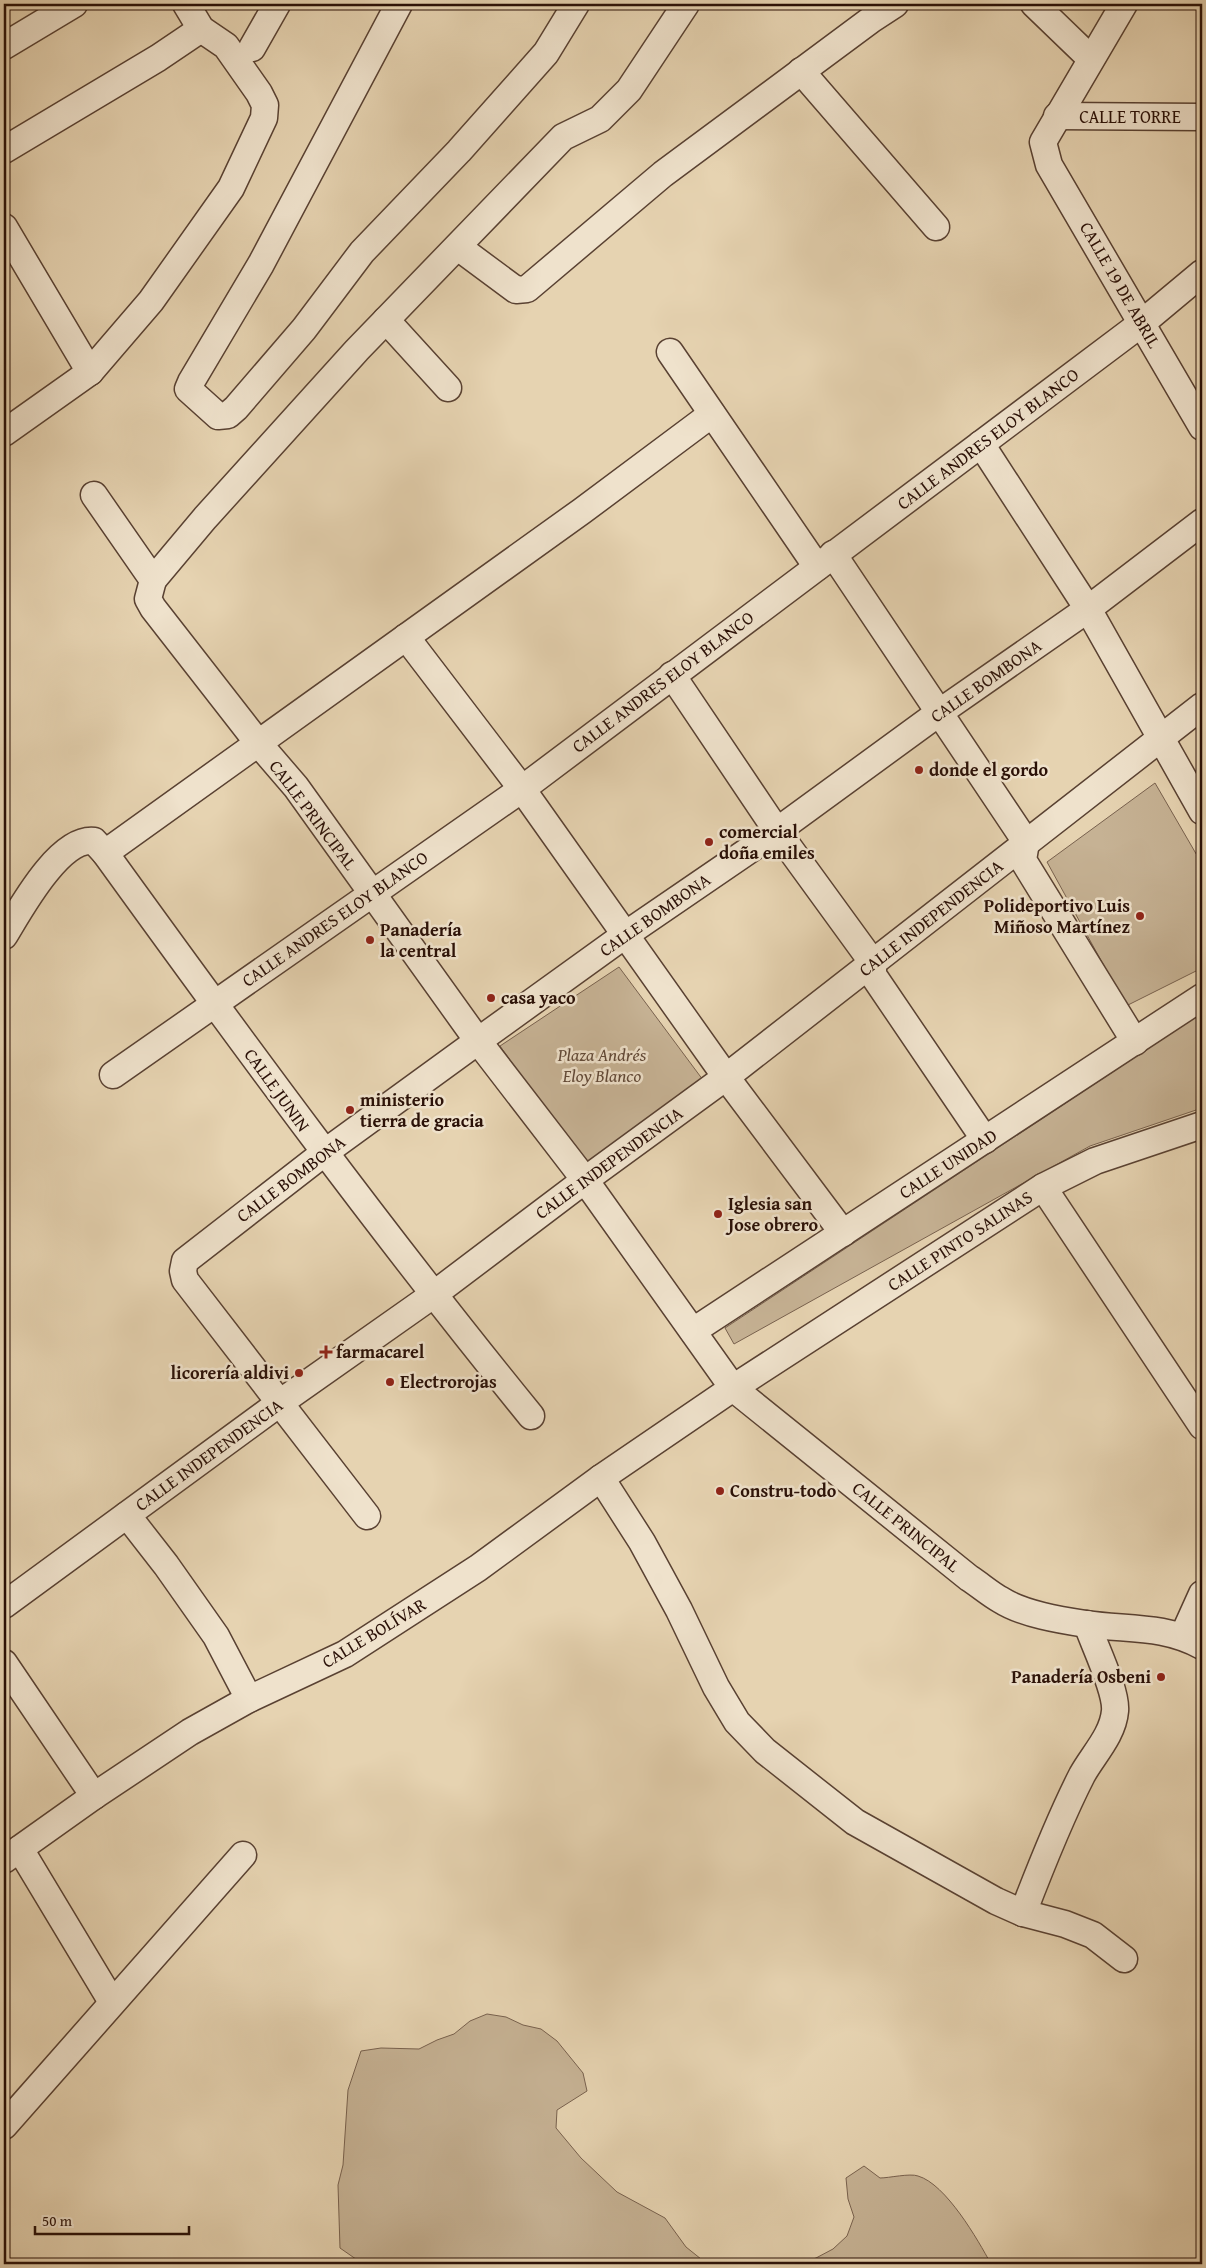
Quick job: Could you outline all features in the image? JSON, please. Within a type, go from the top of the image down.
[{"type":"street","points":[[4,46],[74,4]]},
{"type":"street","points":[[4,433],[90,372],[151,301],[231,188],[264,118],[265,105],[237,60],[226,46],[202,29],[186,4]]},
{"type":"street","points":[[252,48],[277,4]]},
{"type":"street","points":[[399,4],[261,264],[188,388],[192,394],[218,416],[228,415],[236,408],[304,329],[362,252],[459,151],[546,52],[576,4]]},
{"type":"street","points":[[94,495],[153,580],[252,465],[386,320],[563,137],[600,119],[629,90],[686,4]]},
{"type":"street","points":[[458,247],[516,290],[526,289],[662,174],[895,4]]},
{"type":"street","points":[[1034,4],[1090,58]]},
{"type":"street","points":[[1057,116],[1124,4]]},
{"type":"street","points":[[4,150],[158,58],[202,29]]},
{"type":"street","points":[[801,71],[936,227]]},
{"type":"street","name":"CALLE TORRE","points":[[1057,116],[1202,117]]},
{"type":"street","name":"CALLE 19 DE ABRIL","points":[[1057,116],[1043,142],[1049,165],[1202,427]]},
{"type":"street","points":[[4,227],[90,372]]},
{"type":"street","name":"CALLE ANDRES ELOY BLANCO","points":[[113,1075],[522,788],[1142,323],[1202,273]]},
{"type":"street","points":[[386,320],[448,388]]},
{"type":"street","points":[[670,352],[712,414],[940,712],[1026,842],[1023,860],[1135,1042]]},
{"type":"street","points":[[4,936],[36,886],[73,845],[94,841],[105,853],[582,511],[712,414]]},
{"type":"street","points":[[981,444],[1088,609],[1202,811]]},
{"type":"street","name":"CALLE BOMBONA","points":[[281,1402],[185,1280],[183,1271],[185,1261],[324,1153],[478,1041],[625,935],[777,831],[940,712],[1088,609],[1202,522]]},
{"type":"street","name":"CALLE PRINCIPAL","points":[[153,580],[148,599],[153,608],[259,744],[296,787],[478,1041],[585,1180],[733,1388],[969,1578],[1002,1601],[1038,1614],[1087,1624],[1150,1628],[1193,1641]]},
{"type":"street","points":[[406,637],[522,788],[726,1078],[843,1233]]},
{"type":"street","points":[[672,675],[777,831],[873,963],[873,975],[985,1140]]},
{"type":"street","name":"CALLE INDEPENDENCIA","points":[[4,1605],[281,1402],[433,1295],[585,1180],[726,1078],[1202,706]]},
{"type":"street","name":"CALLE JUNIN","points":[[105,853],[324,1153],[433,1295],[531,1416]]},
{"type":"street","name":"CALLE UNIDAD","points":[[693,1331],[1202,997]]},
{"type":"street","name":"CALLE PINTO SALINAS","points":[[733,1388],[1043,1187],[1095,1161],[1202,1125]]},
{"type":"street","points":[[1043,1187],[1202,1426]]},
{"type":"street","name":"CALLE BOLÍVAR","points":[[12,1855],[94,1796],[190,1732],[249,1699],[345,1654],[478,1568],[601,1478],[733,1388]]},
{"type":"street","points":[[281,1402],[367,1516]]},
{"type":"street","points":[[601,1478],[642,1542],[680,1610],[716,1687],[737,1722],[764,1752],[855,1822],[996,1901],[1024,1913],[1065,1924],[1094,1935],[1124,1959]]},
{"type":"street","points":[[127,1516],[166,1565],[216,1636],[249,1699]]},
{"type":"street","points":[[1193,1641],[1202,1594]]},
{"type":"street","points":[[1024,1913],[1052,1839],[1083,1774],[1110,1731],[1114,1721],[1113,1694],[1087,1624]]},
{"type":"street","points":[[4,1663],[94,1796]]},
{"type":"street","points":[[12,1855],[112,2002]]},
{"type":"street","points":[[4,2126],[243,1855]]},
{"type":"green space","name":"Polideportivo Luis Miñoso Martínez","points":[[1155,783],[1202,864],[1202,968],[1126,1006],[1047,862]]},
{"type":"green space","name":"Plaza Andrés Eloy Blanco","points":[[619,967],[703,1080],[586,1168],[500,1046]]},
{"type":"green space","points":[[1202,1013],[1202,1108],[1090,1146],[734,1344],[725,1328]]},
{"type":"green space","points":[[487,2014],[506,2017],[523,2025],[541,2029],[557,2041],[583,2073],[587,2091],[557,2110],[556,2128],[581,2158],[617,2192],[665,2218],[686,2247],[701,2259],[703,2264],[363,2264],[340,2248],[338,2185],[343,2165],[348,2090],[361,2051],[381,2048],[419,2049],[454,2034],[470,2021]]},
{"type":"green space","points":[[864,2166],[880,2178],[914,2175],[929,2181],[950,2201],[960,2214],[991,2264],[797,2264],[816,2258],[833,2249],[847,2236],[854,2217],[848,2199],[846,2178]]},
{"type":"place","name":"donde el gordo","points":[[919,770]]},
{"type":"place","name":"comercial doña emiles","points":[[709,842]]},
{"type":"place","name":"Polideportivo Luis Miñoso Martínez","points":[[1140,916]]},
{"type":"place","name":"Panadería la central","points":[[370,940]]},
{"type":"place","name":"casa yaco","points":[[491,998]]},
{"type":"place","name":"ministerio tierra de gracia","points":[[350,1110]]},
{"type":"place","name":"Iglesia san Jose obrero","points":[[718,1214]]},
{"type":"place","name":"farmacarel","points":[[326,1352]]},
{"type":"place","name":"licorería aldivi","points":[[299,1373]]},
{"type":"place","name":"Electrorojas","points":[[390,1382]]},
{"type":"place","name":"Constru-todo","points":[[720,1491]]},
{"type":"place","name":"Panadería Osbeni","points":[[1161,1677]]}]
